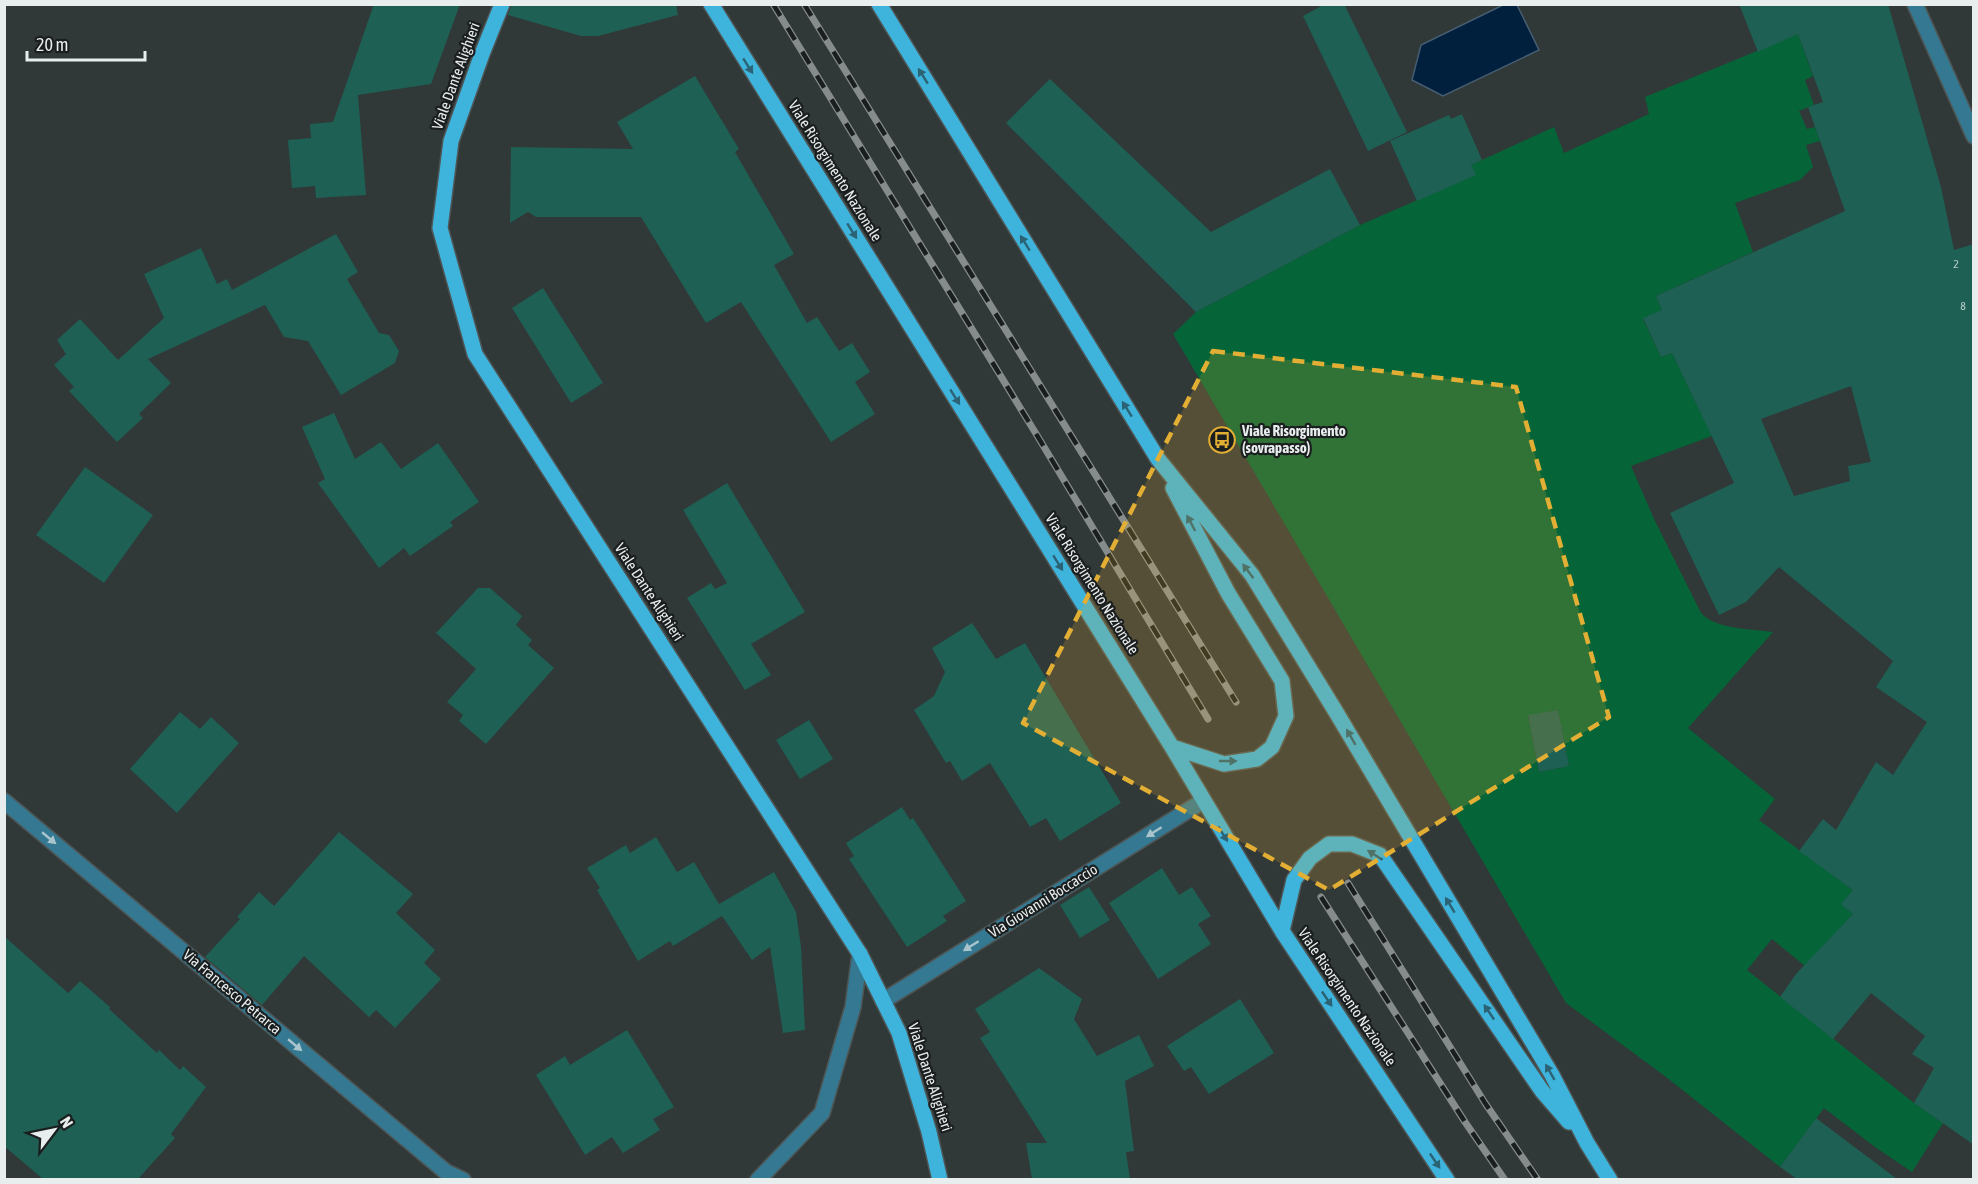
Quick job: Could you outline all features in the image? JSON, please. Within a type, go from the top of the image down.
[{"type":"main road","name":"Viale Dante Alighieri","points":[[502,4],[452,141],[440,228],[475,354],[860,954],[899,1033],[930,1132],[940,1179]]},
{"type":"main road","points":[[879,4],[1158,459],[1228,593],[1282,681],[1286,716],[1272,747],[1257,759],[1224,764],[1172,747]]},
{"type":"main road","name":"Viale Risorgimento Nazionale","points":[[712,9],[1172,747],[1282,931],[1447,1179]]},
{"type":"main road","points":[[1158,459],[1252,575],[1552,1076],[1587,1143],[1610,1179]]},
{"type":"main road","points":[[1282,931],[1294,880],[1310,858],[1329,844],[1352,844],[1380,855],[1542,1091],[1587,1143]]},
{"type":"street","points":[[1914,4],[1974,136]]},
{"type":"street","name":"Via Francesco Petrarca","points":[[4,801],[446,1172],[463,1179]]},
{"type":"street","name":"Via Giovanni Boccaccio","points":[[883,1001],[1203,801]]},
{"type":"street","points":[[758,1179],[822,1113],[853,1007],[860,954]]},
{"type":"highlighted area","points":[[1213,351],[1516,387],[1609,717],[1329,890],[1023,723]]},
{"type":"green space","points":[[1798,34],[1813,76],[1805,80],[1814,105],[1799,111],[1807,129],[1815,127],[1820,141],[1806,145],[1813,167],[1800,180],[1735,203],[1753,252],[1656,296],[1662,310],[1643,319],[1661,357],[1672,353],[1712,436],[1631,466],[1655,521],[1701,613],[1724,625],[1773,632],[1688,728],[1775,799],[1759,820],[1853,890],[1842,904],[1853,914],[1805,966],[1772,939],[1747,970],[1914,1103],[1943,1123],[1912,1172],[1824,1108],[1780,1167],[1666,1077],[1566,1003],[1173,334],[1196,312],[1360,225],[1475,175],[1471,165],[1554,127],[1564,153],[1649,114],[1645,97]],"holes":[[[1558,710],[1569,766],[1539,772],[1528,716]]]},
{"type":"water","points":[[1505,4],[1517,5],[1539,50],[1443,96],[1412,80],[1421,45]]},
{"type":"building","points":[[374,4],[460,4],[431,84],[358,95],[366,195],[316,198],[315,186],[292,188],[288,140],[311,138],[310,124],[333,122]]},
{"type":"building","points":[[512,4],[676,4],[678,15],[598,36],[581,36],[508,15]]},
{"type":"building","points":[[1325,4],[1344,4],[1407,132],[1368,151],[1303,16]]},
{"type":"building","points":[[1739,4],[1888,4],[1941,187],[1954,250],[1974,244],[1974,1145],[1914,1103],[1934,1068],[1912,1054],[1925,1036],[1871,993],[1833,1039],[1780,997],[1796,974],[1853,914],[1841,904],[1853,890],[1799,851],[1823,819],[1836,830],[1876,762],[1893,775],[1927,722],[1876,687],[1893,661],[1779,567],[1746,602],[1719,615],[1670,513],[1734,483],[1672,353],[1661,357],[1643,318],[1662,310],[1656,296],[1845,211],[1808,107],[1823,102],[1798,34],[1758,52]],"holes":[[[1851,386],[1871,462],[1848,466],[1850,481],[1794,496],[1761,419]]]},
{"type":"building","points":[[695,76],[739,149],[735,152],[794,254],[774,265],[807,323],[817,317],[839,351],[852,343],[870,372],[855,382],[875,414],[831,442],[741,302],[706,323],[641,217],[536,217],[528,212],[510,223],[511,147],[633,149],[617,122]]},
{"type":"building","points":[[1050,79],[1211,232],[1330,169],[1360,225],[1196,312],[1006,123]]},
{"type":"building","points":[[1462,114],[1482,160],[1471,165],[1476,175],[1417,201],[1390,141],[1449,115],[1451,119]]},
{"type":"building","points":[[336,234],[358,272],[347,279],[379,333],[389,335],[399,351],[395,363],[341,395],[308,341],[284,337],[265,305],[148,359],[171,383],[139,414],[143,418],[117,442],[69,391],[74,387],[54,365],[66,354],[57,340],[80,319],[118,360],[164,318],[144,274],[201,248],[217,284],[227,279],[232,290]]},
{"type":"building","points":[[543,288],[603,383],[571,403],[512,308]]},
{"type":"building","points":[[334,413],[355,459],[381,442],[401,469],[438,443],[479,502],[450,522],[453,526],[410,556],[404,548],[379,568],[318,483],[325,479],[302,427]]},
{"type":"building","points":[[85,467],[153,515],[104,583],[36,535]]},
{"type":"building","points":[[727,483],[805,612],[751,644],[771,675],[745,690],[687,598],[711,583],[715,589],[727,583],[683,510]]},
{"type":"building","points":[[478,588],[490,588],[522,616],[516,625],[532,640],[528,645],[554,668],[486,744],[459,721],[463,715],[447,702],[476,669],[436,633]]},
{"type":"building","points":[[972,623],[996,659],[1025,643],[1121,803],[1060,841],[1046,818],[1030,827],[990,763],[962,781],[950,761],[946,763],[914,710],[934,696],[945,672],[932,648]]},
{"type":"building","points":[[1558,710],[1569,766],[1539,772],[1528,715]]},
{"type":"building","points":[[180,712],[200,729],[211,717],[239,743],[177,813],[130,769]]},
{"type":"building","points":[[809,720],[833,759],[800,779],[776,740]]},
{"type":"building","points":[[902,807],[910,820],[913,818],[966,901],[943,916],[947,921],[907,947],[849,859],[854,856],[846,843]]},
{"type":"building","points":[[339,832],[413,894],[396,913],[435,950],[424,963],[441,979],[395,1028],[376,1010],[369,1017],[304,956],[262,1005],[205,957],[240,919],[237,917],[259,892],[274,906]]},
{"type":"building","points":[[656,837],[677,872],[694,862],[719,904],[774,872],[796,912],[801,947],[805,1030],[783,1033],[770,947],[752,960],[722,916],[673,946],[670,941],[638,961],[597,890],[600,888],[587,868],[626,845],[630,853]]},
{"type":"building","points":[[1162,868],[1179,895],[1192,887],[1211,916],[1198,924],[1211,944],[1158,979],[1109,903]]},
{"type":"building","points":[[1089,887],[1110,920],[1080,938],[1060,905]]},
{"type":"building","points":[[4,936],[68,993],[80,981],[157,1053],[159,1050],[180,1070],[183,1066],[206,1087],[171,1134],[175,1138],[138,1179],[43,1179],[4,1146]]},
{"type":"building","points":[[1039,968],[1082,999],[1074,1019],[1097,1056],[1139,1035],[1154,1066],[1125,1081],[1134,1151],[1126,1152],[1130,1179],[1032,1179],[1026,1143],[1047,1143],[980,1038],[990,1032],[975,1009]]},
{"type":"building","points":[[1240,999],[1274,1053],[1209,1094],[1191,1067],[1184,1071],[1167,1046]]},
{"type":"building","points":[[627,1030],[674,1107],[653,1119],[660,1130],[623,1153],[612,1137],[585,1155],[536,1075],[565,1056],[570,1065]]},
{"type":"building","points":[[1816,1118],[1897,1179],[1797,1179],[1780,1167]]},
{"type":"railway","points":[[773,4],[1208,719]]},
{"type":"railway","points":[[804,4],[1236,702]]},
{"type":"railway","points":[[1348,883],[1485,1103],[1538,1180]]},
{"type":"railway","points":[[1321,897],[1465,1122],[1505,1180]]},
{"type":"place","name":"Viale Risorgimento (sovrapasso)","points":[[1222,440]]}]
